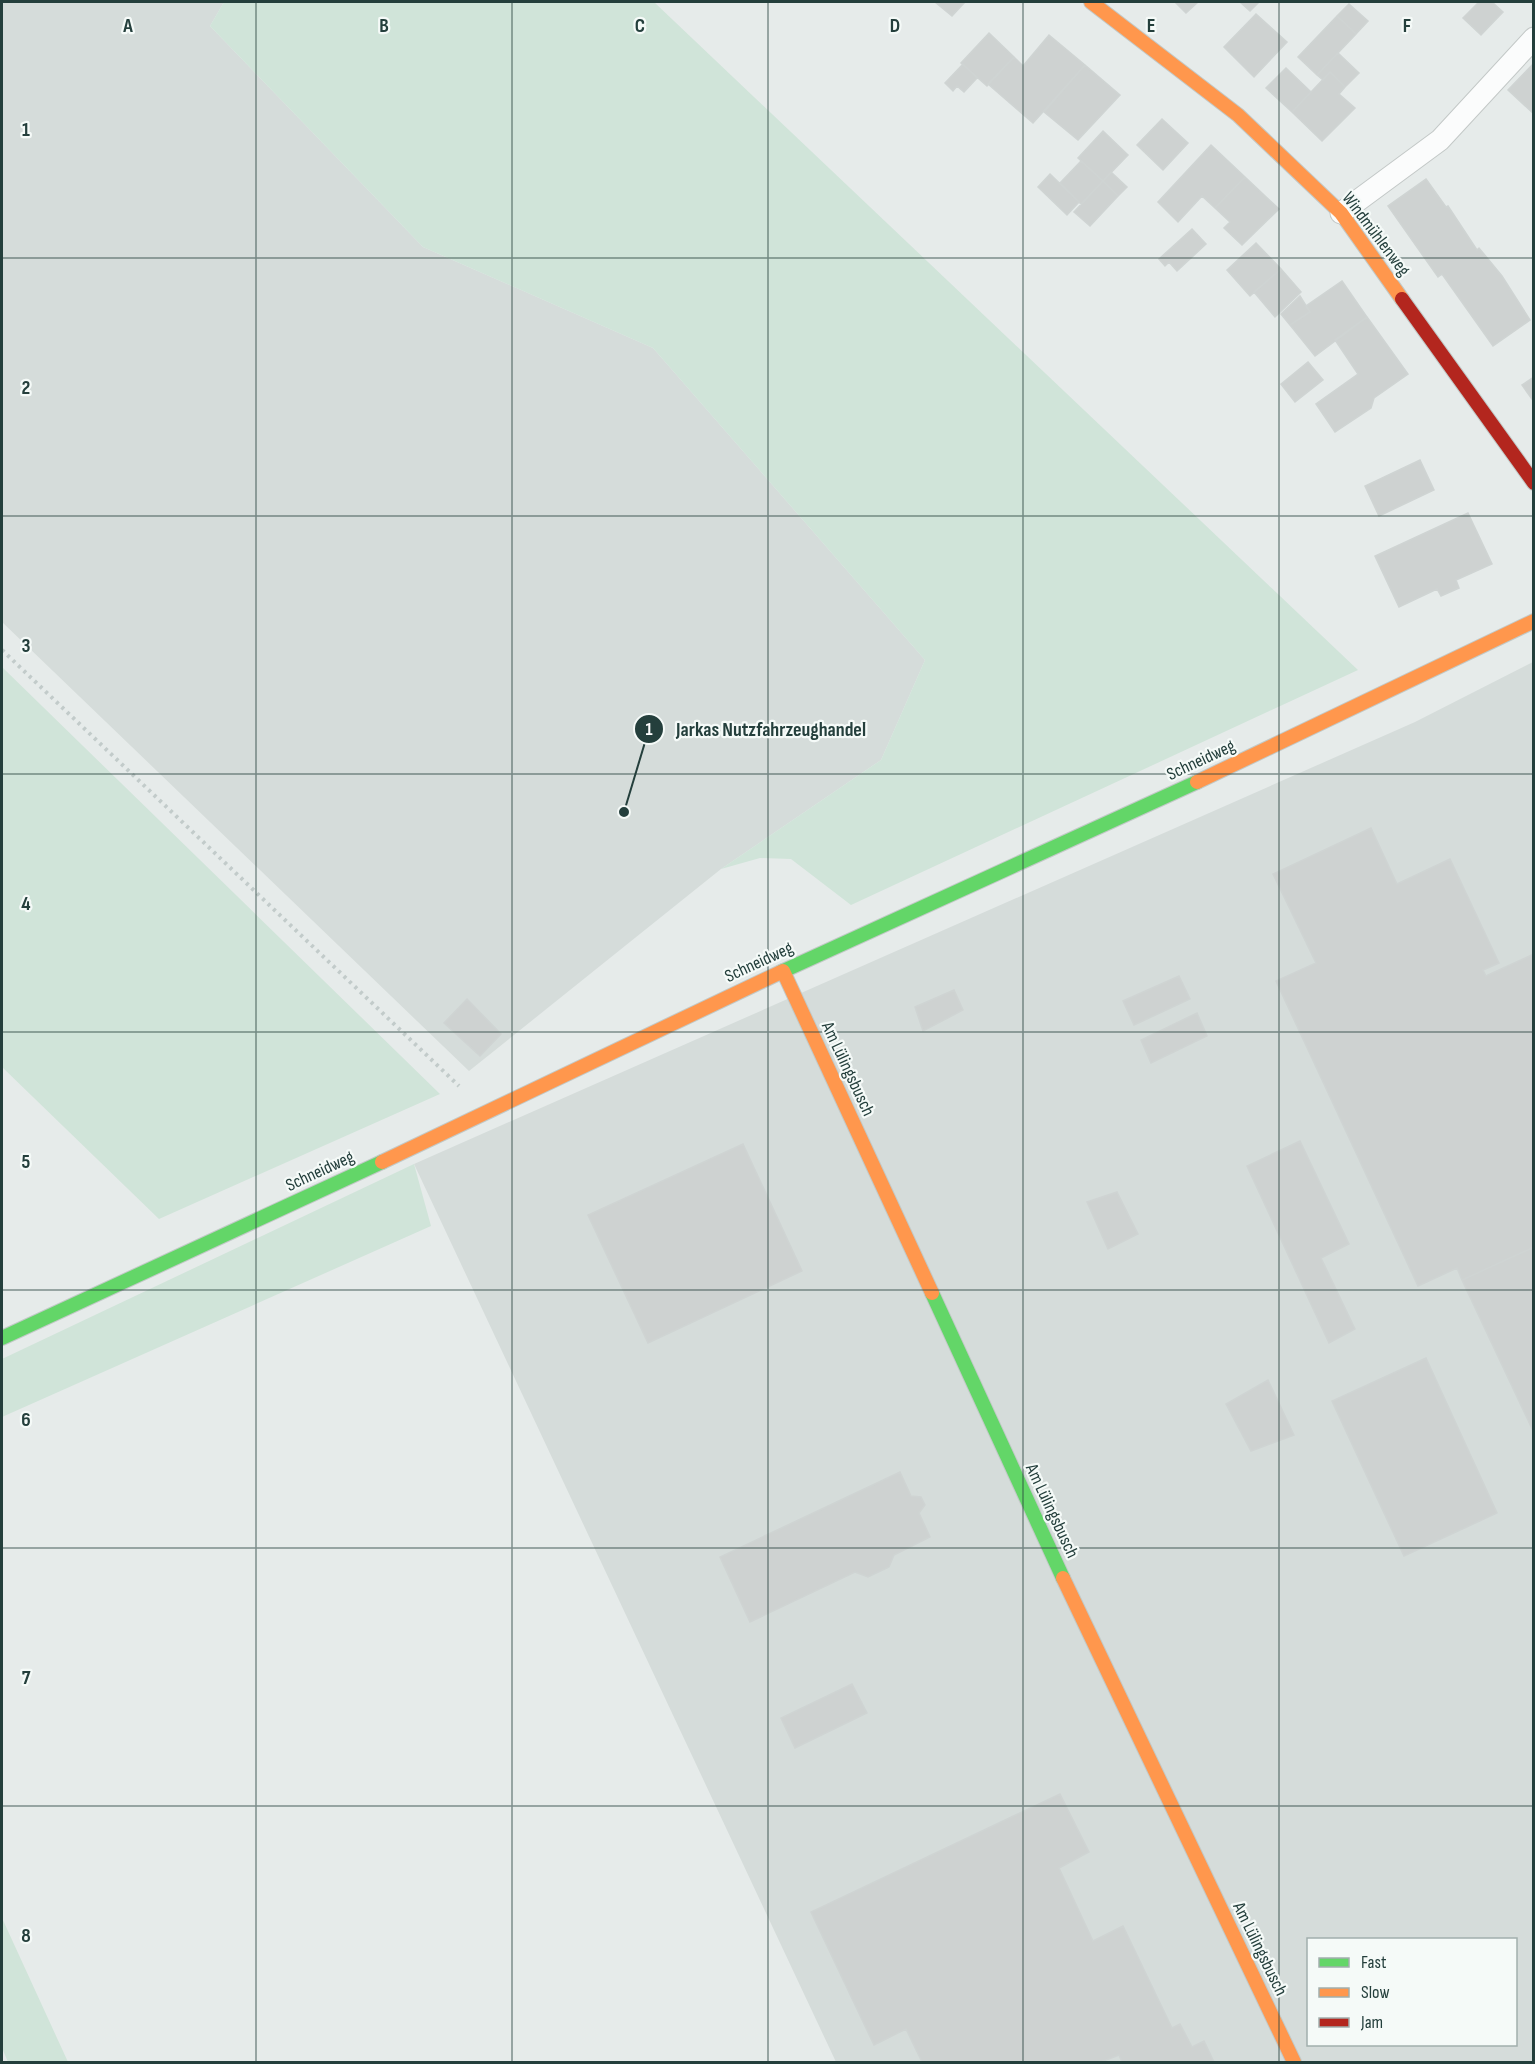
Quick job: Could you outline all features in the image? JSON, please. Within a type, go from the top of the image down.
[{"type":"street","name":"Windmühlenweg","points":[[1091,2],[1238,116],[1341,213],[1533,483]]},
{"type":"street","name":"Schneidweg","points":[[2,1338],[477,1118],[783,971],[1180,790],[1533,621]]},
{"type":"street","name":"Am Lülingsbusch","points":[[783,971],[1130,1722],[1294,2062]]},
{"type":"lane","points":[[1341,213],[1440,140],[1533,38]]},
{"type":"path","points":[[2,650],[467,1093],[477,1118]]},
{"type":"shaded area","points":[[2,2],[224,2],[210,26],[423,247],[653,348],[925,660],[881,760],[721,869],[469,1071],[2,622]]},
{"type":"shaded area","points":[[1533,662],[1533,2062],[836,2062],[414,1164],[1415,722]]},
{"type":"green space","points":[[224,2],[654,2],[1358,670],[851,905],[791,859],[760,858],[721,869],[881,760],[925,660],[653,348],[423,247],[210,26]]},
{"type":"green space","points":[[2,667],[440,1094],[159,1219],[2,1067]]},
{"type":"green space","points":[[414,1164],[431,1226],[2,1417],[2,1359]]},
{"type":"green space","points":[[2,1918],[68,2062],[8,2062],[2,2048]]},
{"type":"building","points":[[935,2],[965,2],[952,16]]},
{"type":"building","points":[[1175,2],[1198,2],[1186,13]]},
{"type":"building","points":[[1240,2],[1259,2],[1250,11]]},
{"type":"building","points":[[1479,2],[1492,2],[1503,12],[1481,35],[1463,18]]},
{"type":"building","points":[[1349,4],[1368,21],[1356,34],[1337,16]]},
{"type":"building","points":[[1256,14],[1287,42],[1254,77],[1224,47]]},
{"type":"building","points":[[1337,16],[1356,34],[1317,75],[1298,57]]},
{"type":"building","points":[[989,33],[1014,57],[987,86],[961,63]]},
{"type":"building","points":[[1049,35],[1085,65],[1033,123],[988,84],[1014,57],[1023,66]]},
{"type":"building","points":[[1338,53],[1359,73],[1345,87],[1330,72],[1323,80],[1317,75]]},
{"type":"building","points":[[1534,63],[1534,114],[1508,90]]},
{"type":"building","points":[[963,64],[977,78],[964,92],[957,86],[953,91],[945,83]]},
{"type":"building","points":[[1085,65],[1120,95],[1078,140],[1044,112]]},
{"type":"building","points":[[1286,68],[1311,92],[1292,112],[1266,88]]},
{"type":"building","points":[[1330,72],[1345,87],[1339,94],[1355,108],[1322,141],[1292,112]]},
{"type":"building","points":[[1162,119],[1188,143],[1163,170],[1137,145]]},
{"type":"building","points":[[1103,131],[1128,155],[1103,181],[1078,158]]},
{"type":"building","points":[[1211,145],[1245,177],[1215,208],[1202,196],[1178,222],[1158,202]]},
{"type":"building","points":[[1081,161],[1103,181],[1081,204],[1060,183]]},
{"type":"building","points":[[1111,172],[1127,187],[1118,196],[1103,181]]},
{"type":"building","points":[[1050,174],[1079,202],[1067,215],[1038,187]]},
{"type":"building","points":[[1245,177],[1279,209],[1242,245],[1224,228],[1230,222],[1215,208]]},
{"type":"building","points":[[1426,179],[1446,207],[1448,206],[1477,250],[1479,248],[1502,276],[1530,320],[1493,346],[1442,274],[1438,277],[1388,206]]},
{"type":"building","points":[[1103,181],[1118,196],[1090,226],[1074,212]]},
{"type":"building","points":[[1192,229],[1206,244],[1177,271],[1169,262],[1165,266],[1159,259]]},
{"type":"building","points":[[1256,243],[1281,269],[1250,296],[1227,270]]},
{"type":"building","points":[[1281,269],[1301,292],[1275,317],[1254,292]]},
{"type":"building","points":[[1342,281],[1367,317],[1315,356],[1290,325],[1310,312],[1306,306]]},
{"type":"building","points":[[1300,296],[1310,312],[1290,325],[1281,314]]},
{"type":"building","points":[[1367,317],[1408,374],[1374,398],[1371,408],[1335,432],[1316,404],[1358,374],[1335,340]]},
{"type":"building","points":[[1308,362],[1323,380],[1295,402],[1281,384]]},
{"type":"building","points":[[1534,377],[1534,402],[1522,385]]},
{"type":"building","points":[[1420,460],[1434,490],[1379,516],[1365,486]]},
{"type":"building","points":[[1468,513],[1492,564],[1456,580],[1459,588],[1441,596],[1437,589],[1399,607],[1375,556]]},
{"type":"building","points":[[1371,828],[1397,884],[1450,859],[1499,963],[1483,970],[1486,976],[1534,954],[1534,1247],[1462,1280],[1457,1268],[1418,1286],[1276,981],[1316,963],[1273,874]]},
{"type":"building","points":[[1179,976],[1190,999],[1134,1025],[1123,1001]]},
{"type":"building","points":[[954,990],[963,1010],[923,1031],[915,1007]]},
{"type":"building","points":[[467,999],[501,1034],[480,1056],[444,1023]]},
{"type":"building","points":[[1197,1013],[1207,1036],[1151,1063],[1141,1040]]},
{"type":"building","points":[[1300,1141],[1349,1244],[1321,1258],[1355,1329],[1329,1343],[1247,1166]]},
{"type":"building","points":[[743,1144],[802,1271],[648,1343],[588,1215]]},
{"type":"building","points":[[1117,1192],[1138,1234],[1108,1249],[1087,1202]]},
{"type":"building","points":[[1534,1247],[1534,1433],[1462,1280]]},
{"type":"building","points":[[1426,1358],[1497,1513],[1404,1556],[1332,1401]]},
{"type":"building","points":[[1268,1380],[1294,1435],[1251,1451],[1226,1404]]},
{"type":"building","points":[[900,1472],[911,1496],[921,1497],[925,1505],[919,1513],[930,1537],[894,1555],[889,1567],[868,1577],[855,1572],[750,1622],[720,1557]]},
{"type":"building","points":[[852,1684],[867,1713],[795,1748],[781,1718]]},
{"type":"building","points":[[1060,1794],[1089,1852],[1059,1868],[1093,1941],[1123,1926],[1172,2028],[1180,2024],[1192,2047],[1204,2041],[1214,2062],[1122,2062],[1119,2055],[1101,2062],[922,2062],[906,2029],[874,2045],[811,1912]]},
{"type":"traffic: fast","points":[[781,972],[1197,782]]},
{"type":"traffic: fast","points":[[2,1338],[382,1162]]},
{"type":"traffic: fast","points":[[932,1293],[1063,1578]]},
{"type":"traffic: slow","points":[[1091,2],[1238,115],[1341,213],[1402,299]]},
{"type":"traffic: slow","points":[[1197,782],[1534,621]]},
{"type":"traffic: slow","points":[[783,971],[932,1293]]},
{"type":"traffic: slow","points":[[382,1162],[781,972]]},
{"type":"traffic: slow","points":[[1063,1578],[1294,2062]]},
{"type":"traffic: jam","points":[[1402,299],[1534,483]]},
{"type":"place","name":"Jarkas Nutzfahrzeughandel","points":[[624,812]]}]
